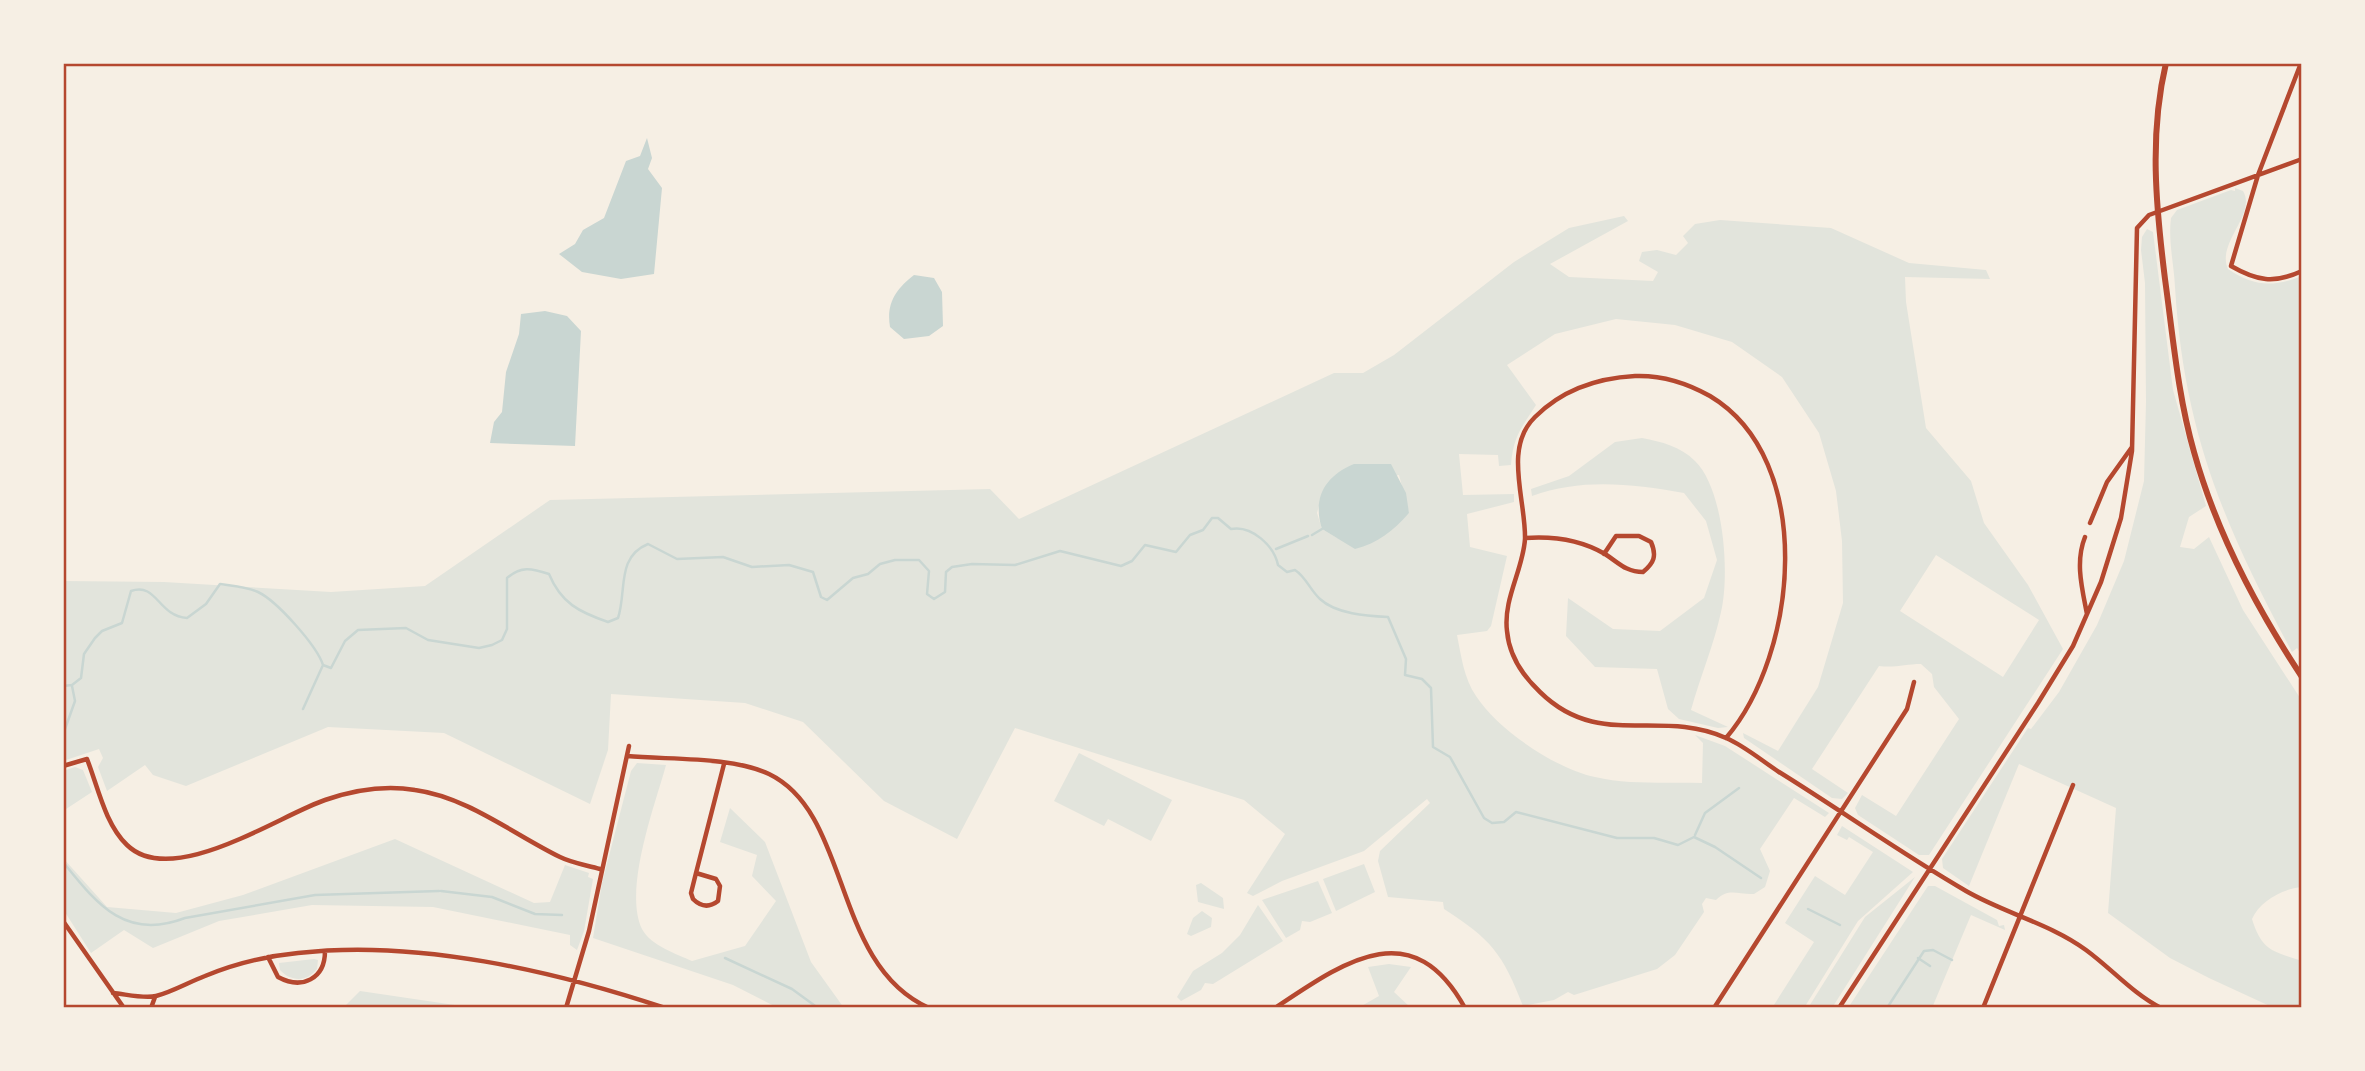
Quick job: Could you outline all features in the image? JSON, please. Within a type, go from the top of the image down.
[{"type":"street","points":[[2166,63],[2155,123],[2157,212],[2178,376],[2194,454],[2214,511],[2244,576],[2302,677]]},
{"type":"street","points":[[2301,63],[2258,175],[2231,266],[2253,279],[2272,281],[2302,271]]},
{"type":"street","points":[[1839,1008],[2038,703],[2073,646],[2101,582],[2121,518],[2132,447],[2135,238],[2142,221],[2157,212],[2302,159]]},
{"type":"street","points":[[1726,738],[1757,692],[1779,618],[1785,563],[1772,475],[1763,451],[1736,416],[1691,385],[1646,376],[1614,377],[1565,395],[1531,420],[1521,440],[1518,457],[1525,538],[1506,624],[1512,653],[1536,689],[1556,707],[1593,724],[1679,724],[1726,738],[1967,892],[2086,950],[2140,997],[2161,1008]]},
{"type":"street","points":[[2090,523],[2107,482],[2132,447]]},
{"type":"street","points":[[1525,538],[1575,541],[1604,554],[1630,572],[1643,572],[1653,564],[1655,551],[1651,542],[1625,534],[1616,536],[1604,554]]},
{"type":"street","points":[[2085,537],[2080,551],[2080,577],[2087,615]]},
{"type":"street","points":[[1714,1008],[1907,709],[1914,682]]},
{"type":"street","points":[[566,1008],[589,931],[600,869],[629,746]]},
{"type":"street","points":[[626,756],[724,764],[768,774],[794,791],[813,815],[866,947],[878,966],[908,995],[929,1008]]},
{"type":"street","points":[[63,766],[87,759],[115,831],[129,848],[155,858],[185,859],[324,800],[384,788],[415,790],[445,797],[558,856],[600,869]]},
{"type":"street","points":[[696,873],[716,879],[720,886],[718,901],[713,905],[705,906],[693,899],[691,893],[696,873],[724,764]]},
{"type":"street","points":[[1983,1008],[2073,785]]},
{"type":"street","points":[[63,921],[124,1008]]},
{"type":"street","points":[[268,957],[278,977],[300,984],[320,972],[325,951]]},
{"type":"street","points":[[113,993],[155,997],[209,974],[268,957],[325,951],[426,954],[476,961],[573,982],[665,1008]]},
{"type":"street","points":[[1275,1008],[1334,971],[1367,956],[1391,953],[1408,954],[1429,963],[1451,983],[1465,1008]]},
{"type":"street","points":[[151,1008],[155,997]]},
{"type":"shaded area","points":[[647,138],[652,158],[648,169],[662,188],[654,274],[621,279],[582,272],[559,254],[575,244],[583,230],[604,218],[626,161],[640,156]]},
{"type":"shaded area","points":[[2235,188],[2243,191],[2246,200],[2245,209],[2227,249],[2228,269],[2247,279],[2264,283],[2282,282],[2302,276],[2302,656],[2297,648],[2292,652],[2227,519],[2198,433],[2180,339],[2171,218],[2177,210],[2231,190],[2235,191]]},
{"type":"shaded area","points":[[1624,216],[1628,221],[1550,264],[1569,277],[1653,281],[1658,272],[1639,261],[1642,252],[1657,250],[1676,255],[1688,243],[1683,236],[1695,224],[1720,220],[1831,228],[1909,263],[1986,270],[1990,279],[1905,277],[1906,302],[1926,428],[1971,481],[1984,523],[2028,585],[2063,649],[1929,855],[1919,855],[1858,815],[1855,808],[1862,795],[1896,816],[1959,719],[1934,687],[1932,674],[1921,664],[1879,666],[1812,769],[1848,793],[1842,799],[1832,798],[1744,738],[1743,733],[1778,751],[1818,687],[1843,603],[1842,541],[1836,491],[1819,433],[1782,377],[1732,342],[1675,325],[1616,319],[1555,334],[1507,365],[1536,405],[1516,438],[1511,465],[1499,466],[1498,455],[1459,454],[1463,495],[1514,494],[1514,502],[1467,514],[1470,547],[1507,556],[1491,626],[1487,631],[1457,635],[1466,675],[1476,696],[1498,722],[1529,746],[1580,773],[1621,781],[1702,783],[1703,743],[1695,735],[1725,746],[1829,813],[1825,817],[1794,798],[1760,849],[1770,871],[1765,887],[1754,894],[1730,893],[1716,900],[1706,898],[1702,904],[1704,912],[1675,955],[1657,969],[1574,995],[1568,992],[1554,1000],[1523,1006],[1509,973],[1494,949],[1444,909],[1443,902],[1388,897],[1378,861],[1380,851],[1430,803],[1427,799],[1364,851],[1282,881],[1253,896],[1247,893],[1285,834],[1244,800],[1015,728],[957,839],[884,801],[803,722],[745,703],[611,694],[608,750],[590,804],[444,733],[328,727],[186,786],[153,775],[145,765],[107,791],[98,767],[103,758],[99,749],[63,761],[63,581],[164,582],[331,592],[425,586],[550,500],[990,489],[1019,519],[1334,373],[1363,373],[1394,355],[1514,262],[1569,228]],"holes":[[[1399,475],[1409,513],[1337,538],[1322,529],[1317,513],[1323,491]],[[1936,555],[2039,620],[2003,677],[1900,611]]]},
{"type":"shaded area","points":[[2147,229],[2153,232],[2173,390],[2206,506],[2189,517],[2180,547],[2194,549],[2209,537],[2243,610],[2302,701],[2302,887],[2272,897],[2260,907],[2252,919],[2264,944],[2283,955],[2302,961],[2302,1008],[2274,1008],[2209,978],[2170,958],[2108,913],[2116,808],[2019,764],[1969,886],[1943,868],[1942,859],[2028,728],[2031,729],[2059,692],[2097,625],[2124,561],[2144,481],[2145,283],[2141,250],[2142,237]]},
{"type":"shaded area","points":[[914,275],[934,278],[942,292],[943,326],[929,336],[904,339],[890,327],[891,304],[897,291]]},
{"type":"shaded area","points":[[545,311],[567,316],[581,331],[575,446],[490,443],[494,422],[502,412],[506,372],[519,334],[521,314]]},
{"type":"shaded area","points":[[1642,438],[1670,445],[1689,456],[1705,474],[1713,491],[1722,533],[1724,596],[1715,637],[1691,710],[1728,727],[1718,728],[1679,719],[1668,709],[1657,669],[1595,667],[1566,636],[1568,598],[1613,629],[1660,631],[1704,598],[1717,560],[1706,521],[1684,493],[1607,484],[1551,490],[1532,496],[1531,489],[1569,476],[1615,442]]},
{"type":"shaded area","points":[[1354,464],[1391,464],[1406,493],[1409,513],[1385,536],[1355,549],[1322,529],[1319,518],[1323,489],[1335,475]]},
{"type":"shaded area","points":[[1079,753],[1172,800],[1151,841],[1108,819],[1104,826],[1054,801]]},
{"type":"shaded area","points":[[637,763],[666,765],[638,871],[637,912],[646,935],[665,949],[692,961],[745,946],[776,901],[752,876],[757,855],[720,842],[730,808],[765,842],[811,962],[844,1008],[778,1008],[733,985],[593,938],[602,883],[631,771]]},
{"type":"shaded area","points":[[75,767],[83,770],[92,792],[63,811],[63,771]]},
{"type":"shaded area","points":[[1842,826],[1913,872],[1858,921],[1804,1008],[1772,1008],[1814,942],[1785,923],[1815,876],[1845,895],[1873,852],[1849,837],[1847,840],[1837,835]]},
{"type":"shaded area","points":[[395,839],[534,903],[550,902],[565,865],[589,873],[588,877],[593,879],[584,931],[577,950],[570,945],[570,935],[433,907],[312,905],[219,921],[153,948],[124,930],[91,953],[63,909],[63,858],[107,907],[176,913],[243,895]]},
{"type":"shaded area","points":[[1364,864],[1375,892],[1336,911],[1323,879]]},
{"type":"shaded area","points":[[1915,877],[1832,1008],[1808,1008],[1865,917]]},
{"type":"shaded area","points":[[1318,881],[1332,913],[1310,922],[1302,921],[1300,930],[1286,938],[1262,900]]},
{"type":"shaded area","points":[[1201,883],[1223,898],[1224,909],[1198,902],[1196,885]]},
{"type":"shaded area","points":[[1928,886],[1935,886],[1997,920],[1999,926],[2004,925],[2005,930],[1971,915],[1932,1008],[1848,1008]]},
{"type":"shaded area","points":[[1258,905],[1283,941],[1213,984],[1205,983],[1201,990],[1181,1001],[1177,997],[1193,971],[1222,953],[1240,935]]},
{"type":"shaded area","points":[[1202,911],[1212,918],[1211,927],[1191,936],[1187,934],[1193,918]]},
{"type":"shaded area","points":[[318,960],[317,969],[304,978],[289,977],[280,970],[279,963]]},
{"type":"shaded area","points":[[1389,964],[1411,967],[1394,992],[1411,1008],[1358,1008],[1379,996],[1368,967]]},
{"type":"shaded area","points":[[360,991],[475,1008],[343,1008]]},
{"type":"waterway","points":[[63,686],[72,685],[81,678],[84,654],[102,631],[122,623],[131,591],[140,589],[147,591],[170,612],[187,618],[206,604],[220,584],[258,592],[285,614],[305,636],[323,665],[331,668],[345,641],[358,630],[406,628],[428,640],[479,648],[502,640],[507,629],[507,578],[522,570],[531,569],[549,574],[559,592],[572,605],[608,622],[618,618],[624,576],[631,557],[648,544],[677,559],[723,557],[752,567],[789,565],[813,572],[821,597],[827,600],[853,578],[868,574],[880,564],[895,560],[919,560],[929,571],[927,594],[934,599],[945,592],[946,572],[952,567],[972,564],[1015,565],[1060,551],[1121,566],[1132,561],[1145,545],[1176,552],[1190,535],[1203,530],[1212,518],[1218,518],[1231,529],[1247,530],[1261,538],[1272,551],[1278,565],[1287,572],[1295,570],[1299,573],[1327,604],[1352,613],[1388,617],[1406,659],[1405,675],[1422,679],[1431,688],[1433,747],[1450,757],[1484,818],[1492,823],[1504,822],[1516,812],[1617,838],[1654,838],[1678,845],[1694,837],[1715,847],[1761,878]]},
{"type":"waterway","points":[[1312,535],[1322,529]]},
{"type":"waterway","points":[[1276,549],[1308,536]]},
{"type":"waterway","points":[[303,709],[323,665]]},
{"type":"waterway","points":[[65,729],[75,701],[72,686]]},
{"type":"waterway","points":[[1695,835],[1705,813],[1739,788]]},
{"type":"waterway","points":[[63,862],[88,892],[114,914],[145,925],[164,924],[315,895],[439,891]]},
{"type":"waterway","points":[[441,891],[492,897],[535,914],[562,915]]},
{"type":"waterway","points":[[1808,909],[1840,925]]},
{"type":"waterway","points":[[1887,1008],[1924,951],[1933,950],[1952,960]]},
{"type":"waterway","points":[[725,958],[792,989],[818,1008]]},
{"type":"waterway","points":[[1918,958],[1930,966]]}]
